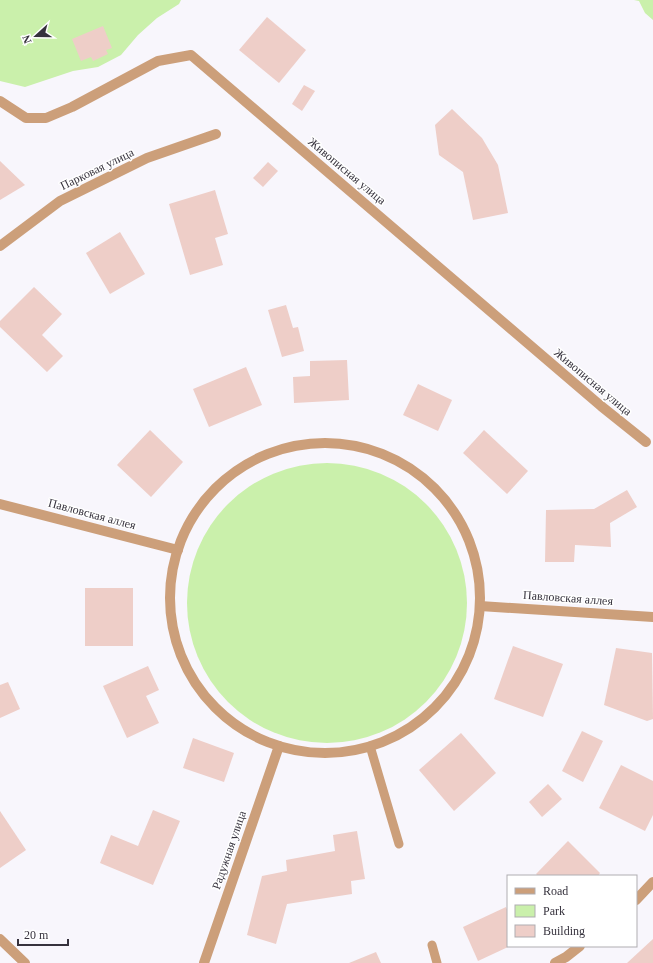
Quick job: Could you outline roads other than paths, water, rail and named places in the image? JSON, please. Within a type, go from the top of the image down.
[{"type":"street","name":"Живописная улица","points":[[0,102],[26,118],[46,118],[72,107],[158,61],[191,55],[601,406],[646,442]]},
{"type":"street","name":"Парковая улица","points":[[0,246],[60,201],[147,158],[216,134]]},
{"type":"street","points":[[333,442],[373,450],[392,457],[410,467],[426,479],[440,494],[453,509],[472,546],[480,585],[480,606],[475,637],[467,661],[458,678],[435,708],[410,728],[388,740],[352,751],[334,753],[303,751],[279,746],[248,732],[226,717],[202,692],[188,669],[174,631],[170,590],[178,550],[185,531],[207,497],[221,482],[254,459],[273,451],[313,443],[333,442]]},
{"type":"street","name":"Павловская аллея","points":[[0,504],[178,550]]},
{"type":"street","name":"Павловская аллея","points":[[480,606],[653,617]]},
{"type":"street","name":"Радужная улица","points":[[204,963],[279,746]]},
{"type":"street","points":[[637,899],[653,882]]},
{"type":"street","points":[[0,939],[25,963]]},
{"type":"street","points":[[555,963],[579,947]]},
{"type":"lane","points":[[370,746],[399,844]]},
{"type":"lane","points":[[432,945],[437,963]]}]
